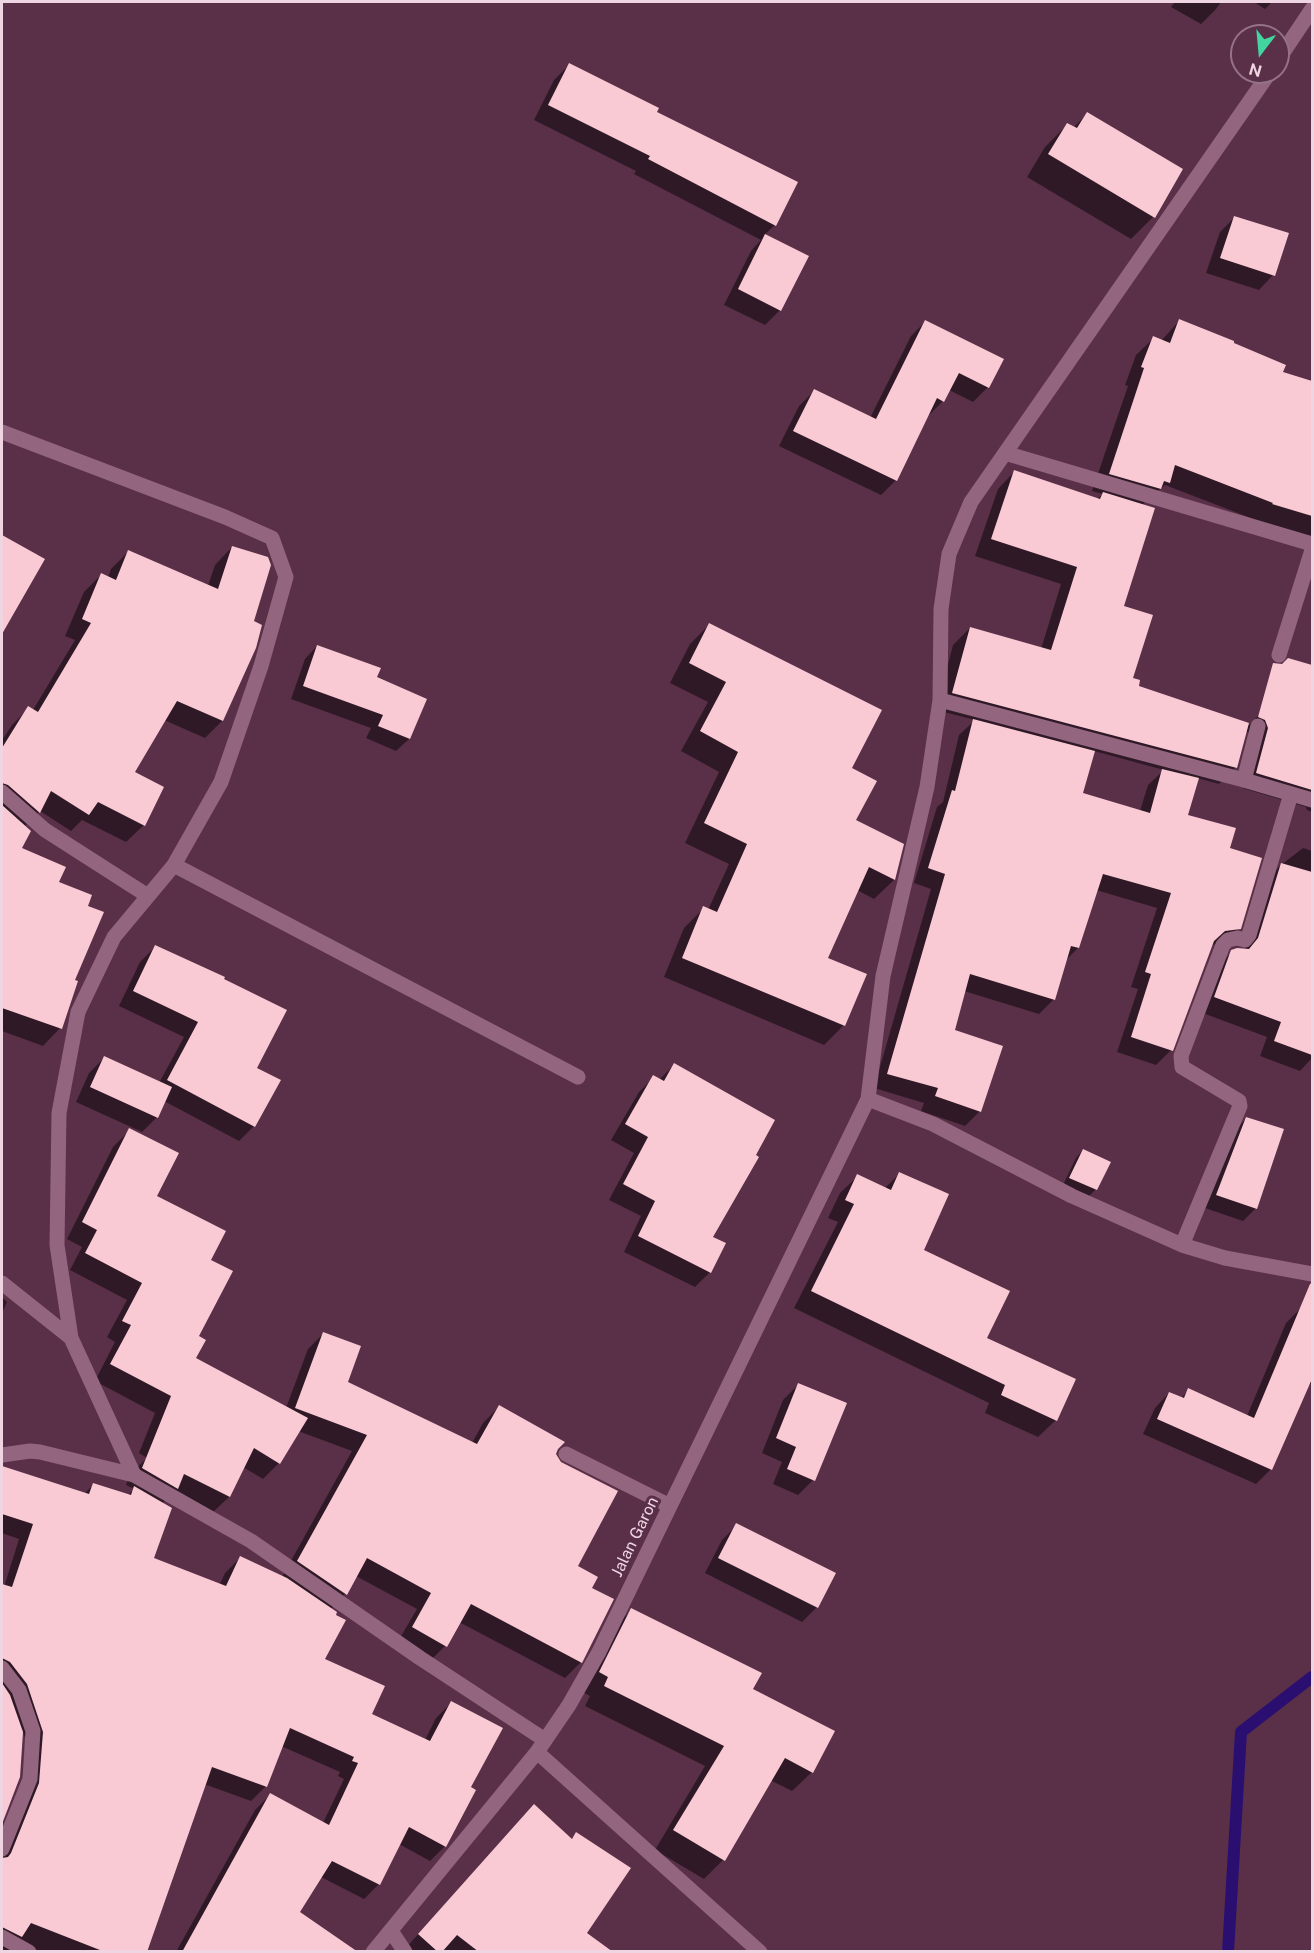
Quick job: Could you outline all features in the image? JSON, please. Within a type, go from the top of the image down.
[{"type":"street","points":[[1290,42],[1312,9]]},
{"type":"street","name":"Jalan Garon","points":[[373,1952],[541,1746],[569,1705],[599,1653],[868,1099],[883,976],[927,787],[939,700],[941,609],[949,554],[971,502],[1262,84]]},
{"type":"street","points":[[2,432],[225,517],[272,538],[286,577],[261,666],[221,782],[174,865],[114,937],[78,1012],[59,1113],[57,1245],[71,1338],[134,1474]]},
{"type":"street","points":[[1005,453],[1312,544]]},
{"type":"street","points":[[1279,655],[1312,550]]},
{"type":"street","points":[[939,700],[1312,800]]},
{"type":"street","points":[[1244,780],[1258,726]]},
{"type":"street","points":[[2,792],[45,830],[148,896]]},
{"type":"street","points":[[1182,1245],[1240,1106],[1239,1101],[1182,1067],[1181,1056],[1223,945],[1228,940],[1245,939],[1249,935],[1291,794]]},
{"type":"street","points":[[174,865],[578,1077]]},
{"type":"street","points":[[868,1099],[933,1124],[1072,1196],[1182,1245],[1225,1258],[1312,1274]]},
{"type":"street","points":[[2,1283],[71,1338]]},
{"type":"street","points":[[2,1455],[40,1452],[134,1474],[251,1542],[420,1658],[541,1746],[760,1952]]},
{"type":"street","points":[[566,1454],[670,1506]]},
{"type":"street","points":[[2,1668],[19,1690],[33,1731],[30,1779],[2,1849]]},
{"type":"street","points":[[391,1931],[405,1952]]},
{"type":"street","points":[[2,1937],[29,1952]]},
{"type":"building","points":[[569,63],[659,108],[657,112],[798,182],[776,226],[648,159],[650,156],[548,105]]},
{"type":"building","points":[[1087,112],[1183,169],[1155,218],[1048,154],[1067,123],[1077,128]]},
{"type":"building","points":[[1234,216],[1289,233],[1275,276],[1220,258]]},
{"type":"building","points":[[765,234],[809,256],[781,311],[738,289]]},
{"type":"building","points":[[1179,319],[1286,365],[1283,372],[1312,381],[1312,516],[1272,504],[1175,465],[1170,483],[1164,481],[1161,489],[1109,474],[1144,368],[1141,367],[1153,336],[1170,343]]},
{"type":"building","points":[[925,320],[1004,359],[989,388],[959,373],[944,402],[937,398],[897,481],[793,431],[814,389],[876,419]]},
{"type":"building","points":[[1014,470],[1100,499],[1103,492],[1155,508],[1124,606],[1153,615],[1133,678],[1140,680],[1139,686],[1249,723],[1237,768],[952,693],[970,627],[1051,650],[1077,567],[991,539]]},
{"type":"building","points":[[2,535],[45,559],[2,634]]},
{"type":"building","points":[[232,546],[268,557],[271,565],[254,621],[262,625],[256,648],[223,721],[177,701],[135,772],[164,787],[145,826],[98,802],[89,815],[51,791],[40,813],[8,785],[2,783],[2,748],[28,706],[38,712],[91,623],[82,619],[101,573],[116,580],[128,550],[218,589]]},
{"type":"building","points":[[709,623],[882,710],[852,768],[877,781],[856,820],[904,844],[895,880],[869,867],[828,958],[867,974],[845,1026],[682,958],[703,906],[717,912],[747,844],[704,823],[738,752],[700,731],[726,682],[689,663]]},
{"type":"building","points":[[317,645],[381,668],[377,677],[427,699],[410,739],[378,726],[383,715],[303,686]]},
{"type":"building","points":[[1288,658],[1312,665],[1312,790],[1256,773],[1268,728],[1265,720],[1258,717],[1273,663],[1282,664]]},
{"type":"building","points":[[973,719],[1095,751],[1083,793],[1150,813],[1162,769],[1199,778],[1188,815],[1236,828],[1230,848],[1262,858],[1241,929],[1225,931],[1214,941],[1173,1051],[1131,1037],[1151,974],[1145,972],[1171,893],[1103,874],[1079,948],[1071,946],[1055,1000],[970,974],[955,1030],[1003,1046],[981,1112],[935,1096],[938,1088],[887,1074],[945,874],[928,868],[952,790],[955,791]]},
{"type":"building","points":[[2,805],[31,831],[22,848],[66,867],[59,882],[92,895],[88,906],[104,912],[75,980],[78,981],[62,1029],[2,1008]]},
{"type":"building","points":[[1281,863],[1312,872],[1312,1055],[1274,1041],[1281,1022],[1214,997],[1231,950],[1249,949],[1258,938]]},
{"type":"building","points":[[155,945],[225,977],[224,979],[287,1010],[257,1068],[281,1080],[255,1127],[167,1080],[198,1022],[133,991]]},
{"type":"building","points":[[104,1056],[172,1087],[158,1118],[90,1087]]},
{"type":"building","points":[[674,1063],[775,1120],[756,1155],[759,1157],[713,1237],[726,1243],[711,1273],[638,1236],[655,1201],[623,1184],[648,1137],[625,1124],[653,1075],[664,1081]]},
{"type":"building","points":[[1246,1117],[1284,1129],[1257,1209],[1216,1195]]},
{"type":"building","points":[[129,1128],[179,1153],[157,1196],[226,1231],[211,1260],[233,1271],[199,1336],[206,1340],[196,1358],[308,1418],[280,1464],[254,1448],[230,1497],[184,1474],[178,1489],[142,1468],[171,1396],[110,1364],[131,1325],[122,1321],[142,1283],[85,1253],[97,1230],[82,1222]]},
{"type":"building","points":[[1083,1149],[1111,1162],[1097,1190],[1069,1178]]},
{"type":"building","points":[[899,1172],[949,1194],[924,1250],[1010,1291],[987,1338],[1076,1379],[1057,1421],[1001,1395],[1005,1385],[811,1291],[854,1204],[845,1200],[857,1174],[891,1190]]},
{"type":"building","points":[[1312,1283],[1312,1379],[1272,1470],[1157,1419],[1169,1392],[1184,1398],[1188,1388],[1254,1418]]},
{"type":"building","points":[[323,1332],[361,1346],[348,1382],[477,1444],[499,1405],[565,1442],[556,1454],[561,1462],[618,1491],[578,1566],[598,1577],[592,1588],[614,1599],[582,1663],[471,1604],[447,1647],[412,1627],[431,1593],[367,1558],[347,1595],[297,1561],[367,1435],[295,1408]]},
{"type":"building","points":[[798,1383],[847,1403],[815,1481],[787,1469],[796,1447],[776,1438]]},
{"type":"building","points":[[2,1466],[89,1494],[93,1483],[131,1495],[134,1486],[172,1508],[154,1558],[226,1586],[240,1556],[287,1578],[346,1620],[325,1659],[385,1686],[372,1714],[430,1741],[451,1701],[503,1728],[471,1787],[476,1790],[446,1847],[409,1827],[380,1885],[332,1861],[300,1912],[358,1952],[182,1952],[270,1793],[329,1825],[358,1763],[352,1761],[354,1757],[290,1728],[267,1787],[212,1767],[147,1952],[105,1952],[31,1923],[22,1937],[2,1927],[2,1858],[8,1857],[11,1853],[39,1783],[43,1732],[27,1684],[10,1662],[2,1658],[2,1584],[12,1587],[33,1524],[2,1514]]},
{"type":"building","points":[[736,1523],[836,1573],[818,1608],[718,1558]]},
{"type":"building","points":[[631,1608],[762,1673],[753,1689],[835,1731],[813,1773],[785,1758],[725,1861],[673,1830],[724,1746],[604,1686],[608,1677],[599,1672]]},
{"type":"building","points":[[2,1683],[10,1695],[23,1732],[20,1777],[2,1824]]},
{"type":"building","points":[[534,1804],[572,1839],[576,1832],[631,1868],[587,1933],[613,1952],[479,1952],[457,1935],[442,1952],[438,1952],[418,1934]]},
{"type":"waterway","points":[[1228,1952],[1241,1732],[1312,1677]]}]
